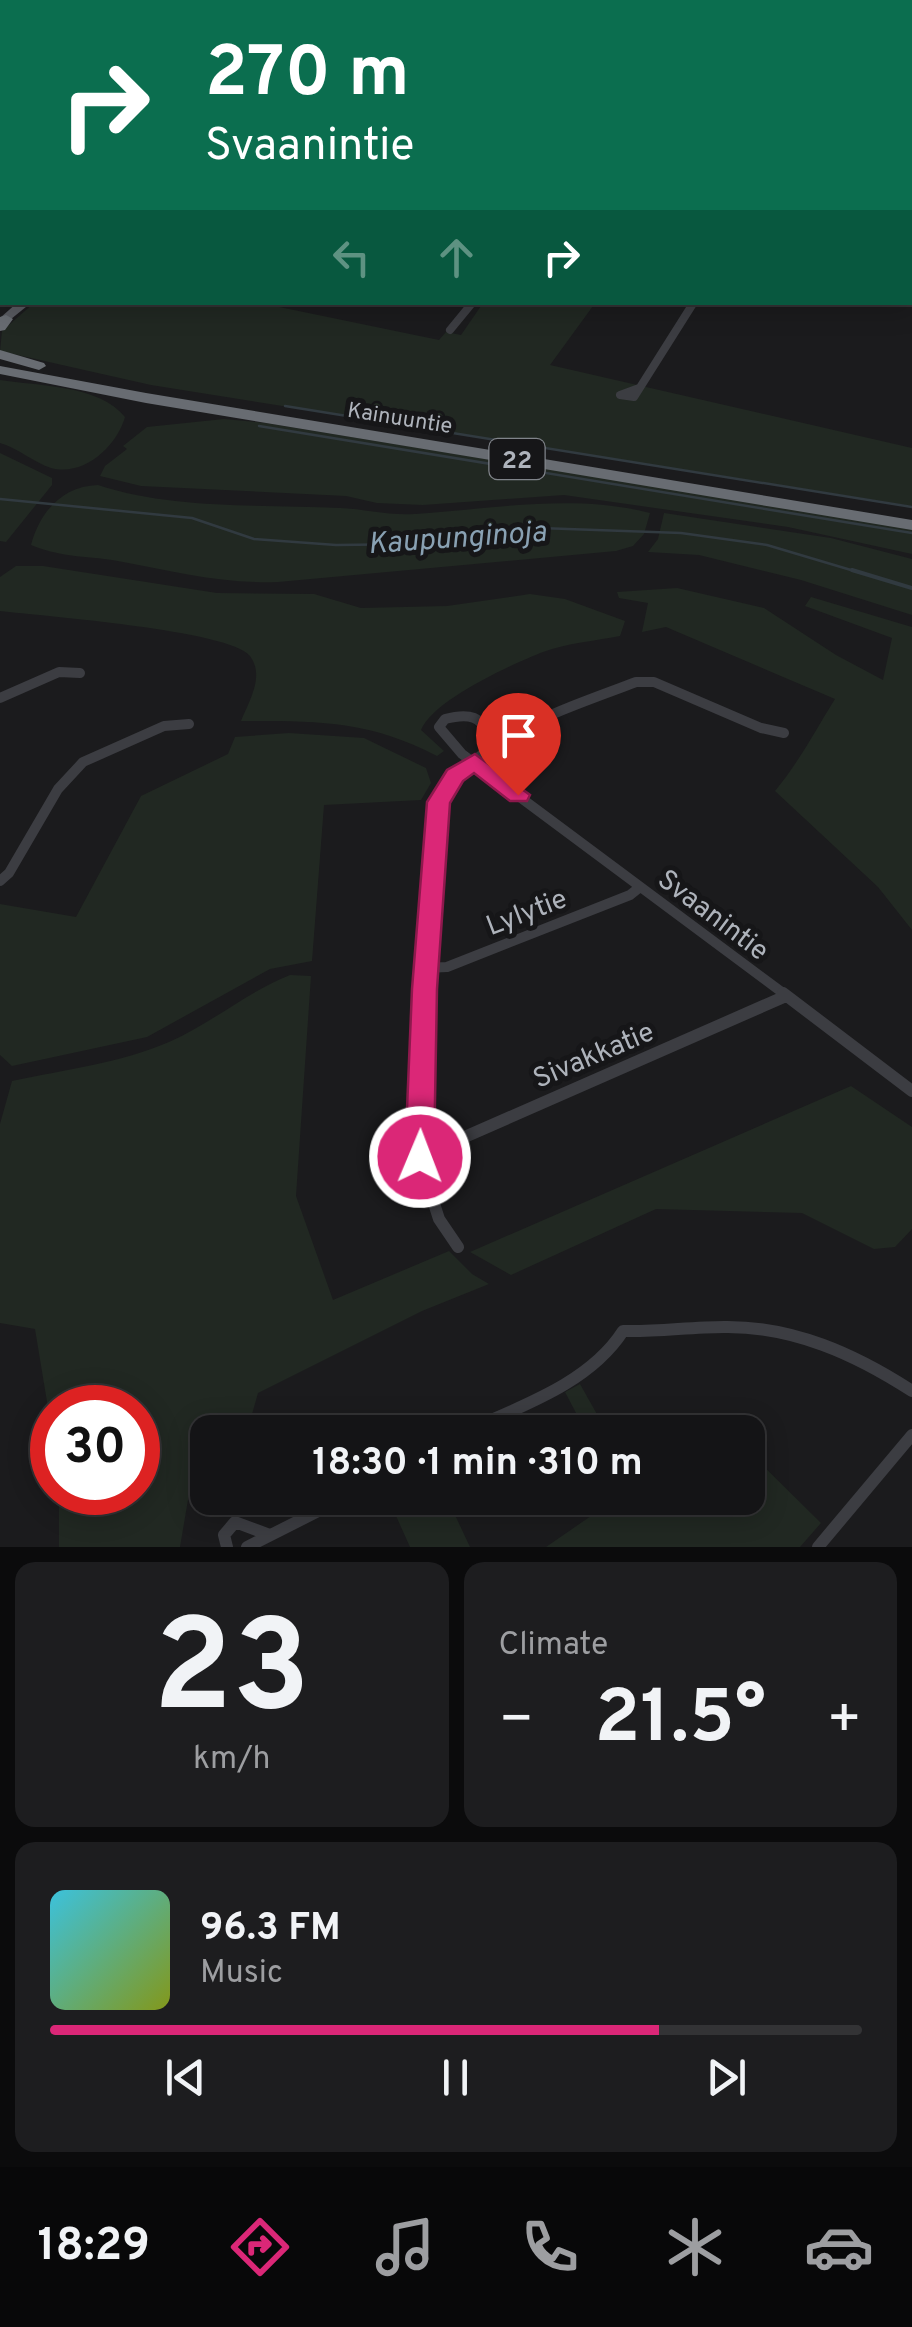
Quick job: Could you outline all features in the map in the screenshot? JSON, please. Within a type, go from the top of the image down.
[{"type":"highway","name":"Kainuuntie","points":[[0,357],[75,376],[248,408],[912,515]]},
{"type":"highway","name":"Kainuuntie","points":[[0,372],[912,525]]},
{"type":"main road","points":[[2,321],[22,305]]},
{"type":"street","points":[[450,330],[471,305]]},
{"type":"street","points":[[639,388],[692,305]]},
{"type":"street","points":[[0,698],[59,672],[80,673]]},
{"type":"street","points":[[458,1247],[439,1220],[420,1157],[426,968],[439,802],[455,776],[539,720],[645,681],[761,728],[784,733]]},
{"type":"street","name":"Svaanintie","points":[[490,773],[490,741],[483,726],[466,716],[445,719],[440,727],[442,736],[475,762],[640,887],[912,1091]]},
{"type":"street","points":[[0,881],[9,873],[58,789],[83,762],[164,726],[188,724]]},
{"type":"street","name":"Lylytie","points":[[426,968],[447,967],[630,895],[640,887]]},
{"type":"street","name":"Sivakkatie","points":[[420,1157],[786,996]]},
{"type":"street","points":[[497,1415],[596,1363],[617,1346],[623,1331],[739,1327],[794,1334],[833,1346],[912,1391]]},
{"type":"street","points":[[818,1547],[912,1436]]},
{"type":"street","points":[[247,1547],[311,1515]]},
{"type":"street","points":[[227,1547],[224,1535],[235,1522],[271,1536]]},
{"type":"shaded area","points":[[32,305],[270,305],[439,340],[446,332],[461,335],[482,305],[593,306],[550,365],[912,448],[912,506],[151,385],[0,351],[2,331]]},
{"type":"shaded area","points":[[0,380],[84,393],[114,406],[125,417],[115,438],[97,457],[75,468],[51,468],[0,443]]},
{"type":"shaded area","points":[[224,419],[912,528],[912,554],[788,527],[564,495],[423,505],[377,503],[346,496],[141,486],[100,476],[105,466],[127,449],[123,446],[147,427]]},
{"type":"shaded area","points":[[0,453],[52,478],[52,485],[6,542],[0,541]]},
{"type":"shaded area","points":[[98,485],[187,502],[396,514],[563,503],[650,513],[644,534],[633,546],[616,551],[278,582],[200,576],[66,555],[31,545],[40,521],[55,503],[74,490]]},
{"type":"shaded area","points":[[664,513],[831,538],[912,559],[912,615],[801,580],[699,555],[648,552],[658,539]]},
{"type":"shaded area","points":[[16,566],[43,566],[217,593],[314,594],[361,608],[447,606],[530,594],[565,599],[625,621],[620,636],[543,652],[457,695],[428,719],[421,730],[444,751],[437,756],[365,729],[241,721],[256,680],[250,656],[235,647],[173,632],[0,611],[0,577]]},
{"type":"shaded area","points":[[677,588],[764,608],[883,680],[892,638],[805,606],[811,597],[912,627],[912,930],[878,887],[775,791],[835,699],[666,627],[642,632],[648,603],[619,598],[617,592]]},
{"type":"shaded area","points":[[289,733],[364,738],[426,768],[431,783],[421,800],[324,805],[312,961],[270,969],[147,1037],[12,1066],[0,1055],[0,904],[76,917],[141,796],[228,754],[235,737]]},
{"type":"shaded area","points":[[290,975],[311,976],[296,1196],[333,1300],[449,1251],[472,1274],[489,1284],[422,1311],[258,1393],[252,1415],[190,1415],[190,1488],[180,1547],[59,1547],[59,1515],[160,1515],[160,1385],[44,1385],[35,1329],[0,1323],[0,1124],[12,1081],[92,1065],[169,1042]]},
{"type":"shaded area","points":[[851,1086],[912,1127],[912,1229],[895,1247],[874,1249],[802,1213],[656,1209],[511,1275],[470,1252]]},
{"type":"shaded area","points":[[580,1384],[597,1415],[577,1415],[565,1392]]},
{"type":"shaded area","points":[[765,1468],[821,1523],[800,1547],[546,1547],[592,1515],[765,1515]]},
{"type":"shaded area","points":[[396,1515],[455,1515],[470,1547],[410,1547]]},
{"type":"waterway","points":[[285,406],[912,507]]},
{"type":"waterway","points":[[259,426],[912,533]]},
{"type":"waterway","name":"Kaupunginoja","points":[[0,499],[192,518],[254,539],[336,545],[421,544],[511,527],[681,533],[767,545],[861,573]]},
{"type":"waterway","name":"Kaupunginoja","points":[[852,570],[912,588]]},
{"type":"route","points":[[420,1157],[424,989],[439,802],[455,776],[475,762],[518,795]]}]
